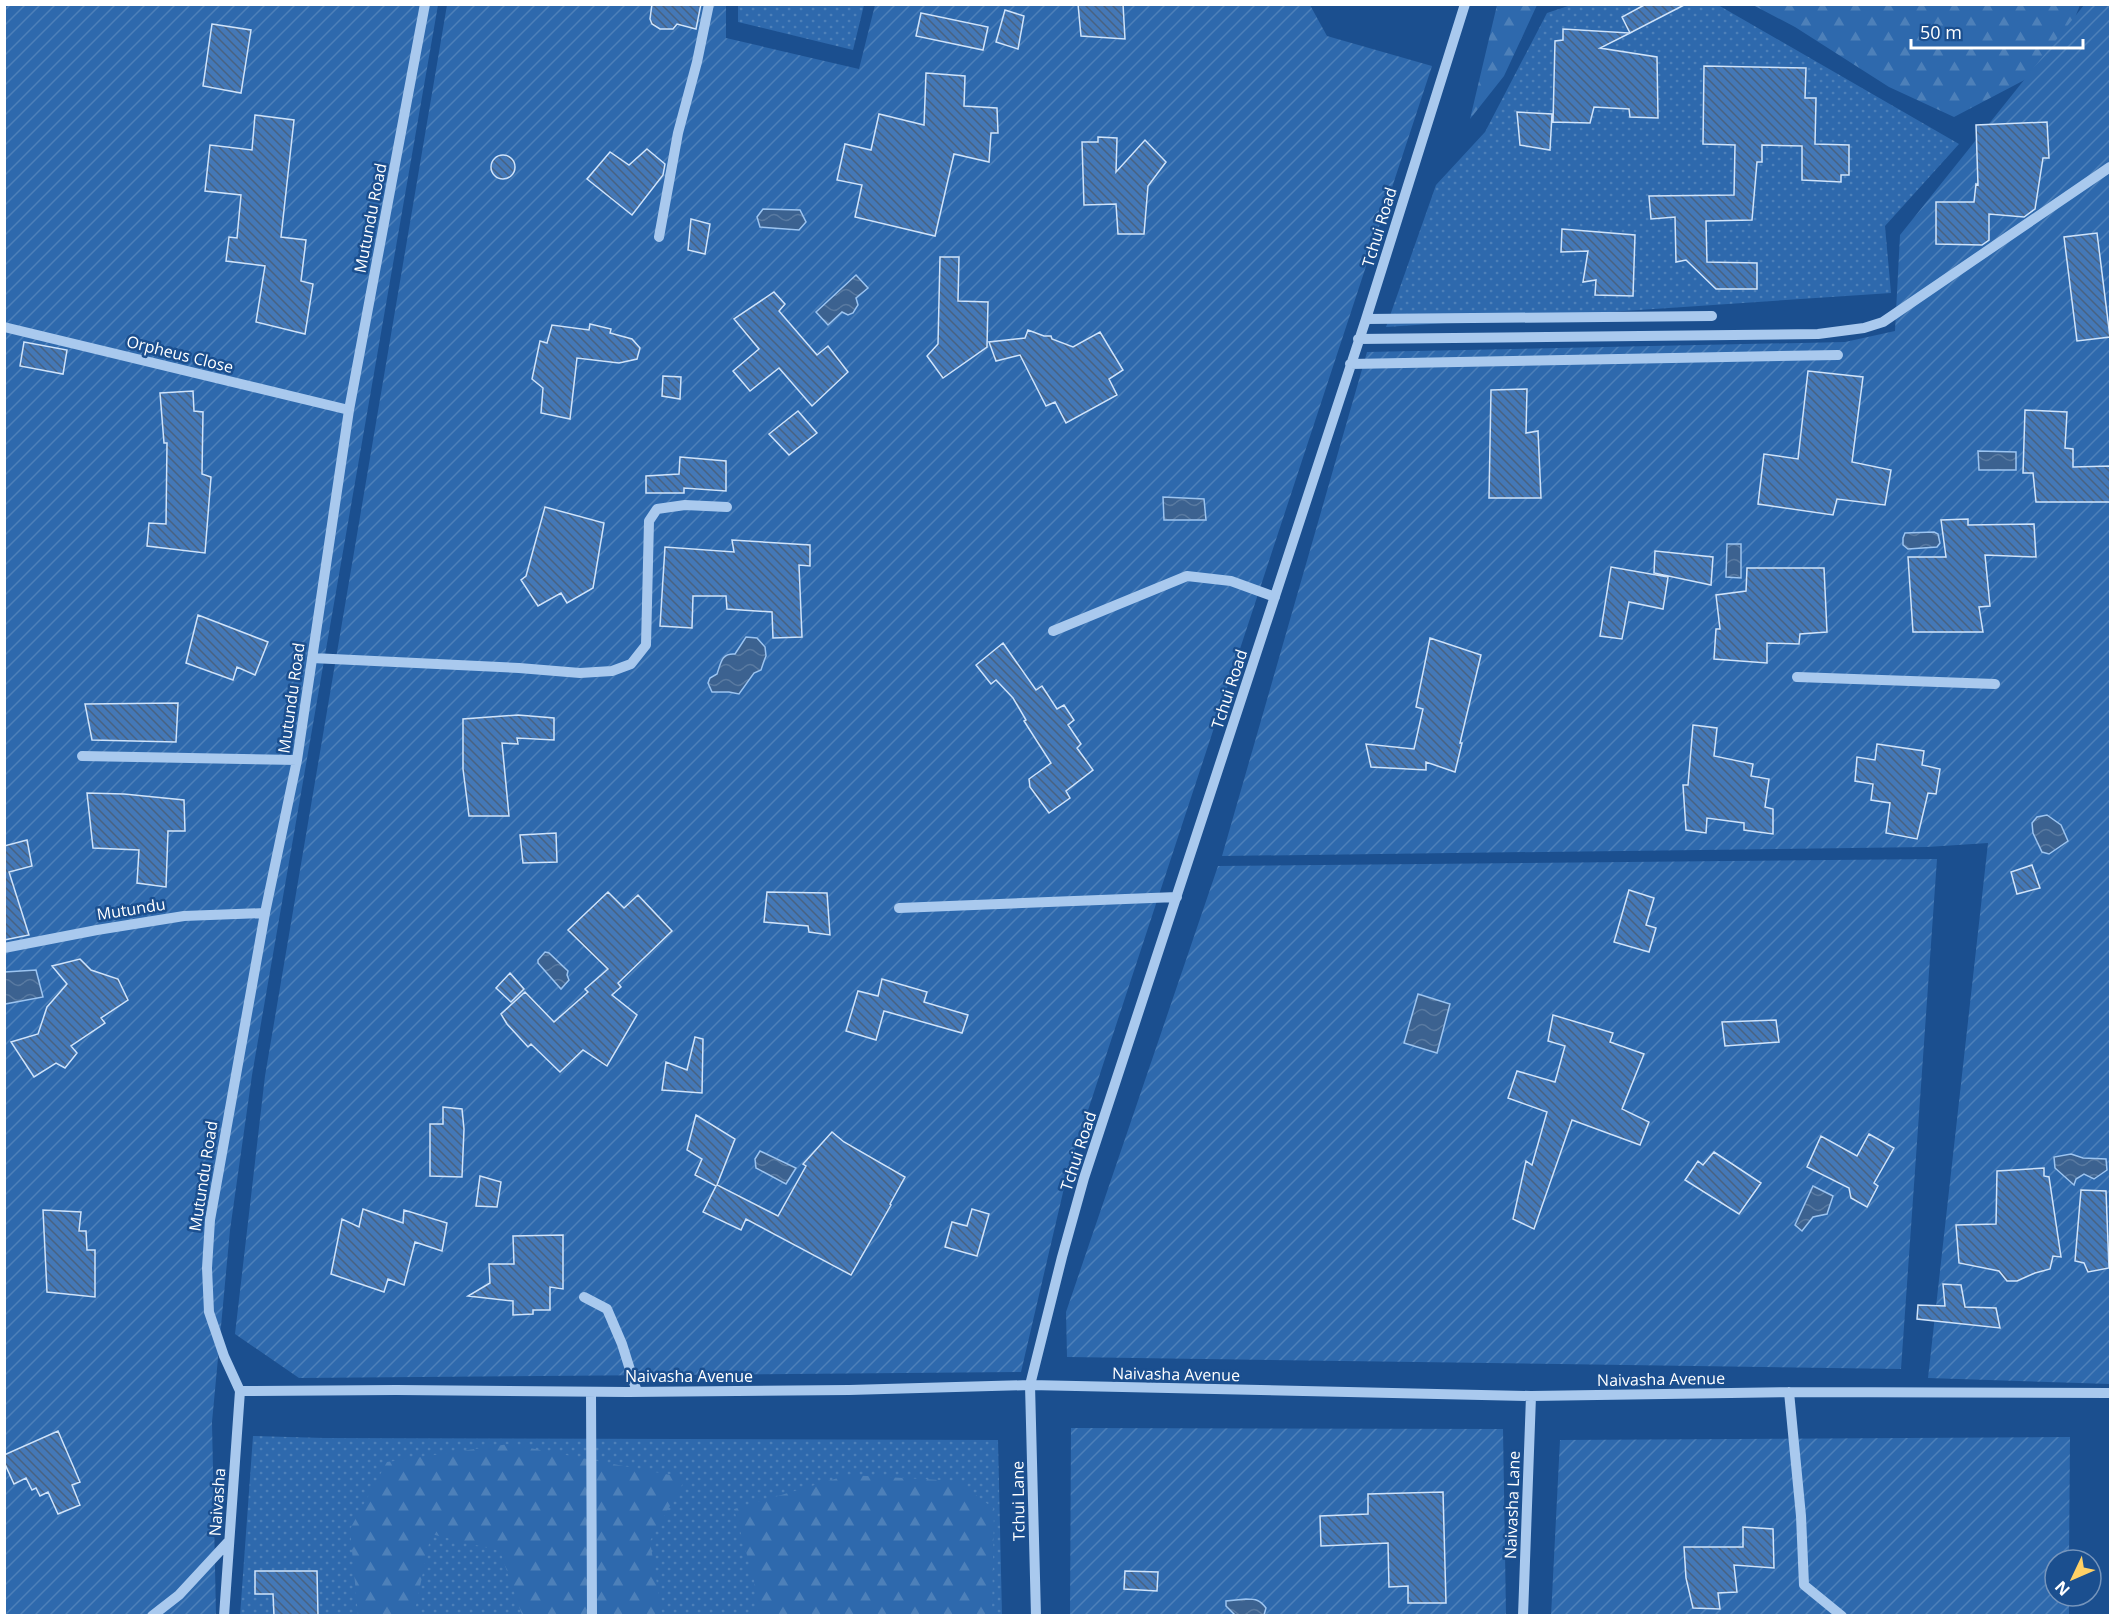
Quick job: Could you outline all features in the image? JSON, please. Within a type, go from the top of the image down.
[{"type":"street","name":"Mutundu Road","points":[[240,1391],[224,1356],[209,1312],[207,1268],[210,1220],[265,913],[297,760],[349,410],[425,4]]},
{"type":"street","points":[[659,237],[678,133],[710,4]]},
{"type":"street","name":"Tchui Road","points":[[1030,1386],[1084,1178],[1366,319],[1465,4]]},
{"type":"street","points":[[1358,339],[1818,334],[1864,328],[1883,322],[2110,167]]},
{"type":"street","points":[[1366,319],[1712,316]]},
{"type":"street","name":"Orpheus Close","points":[[4,327],[349,410]]},
{"type":"street","points":[[1350,364],[1839,355]]},
{"type":"street","points":[[312,657],[580,673],[612,671],[631,664],[646,645],[650,521],[657,509],[686,505],[728,507]]},
{"type":"street","points":[[1053,631],[1186,576],[1231,581],[1275,597]]},
{"type":"street","points":[[1797,677],[1995,684]]},
{"type":"street","points":[[82,756],[297,760]]},
{"type":"street","points":[[899,908],[1177,897]]},
{"type":"street","name":"Mutundu","points":[[4,948],[183,916],[265,913]]},
{"type":"street","points":[[585,1297],[607,1309],[637,1392]]},
{"type":"street","name":"Naivasha Avenue","points":[[240,1391],[637,1392],[1030,1386],[1532,1396],[1788,1392],[2110,1393]]},
{"type":"street","name":"Tchui Lane","points":[[1030,1386],[1036,1616]]},
{"type":"street","name":"Naivasha","points":[[224,1616],[240,1391]]},
{"type":"street","points":[[591,1392],[592,1616]]},
{"type":"street","points":[[1788,1392],[1801,1516],[1804,1584],[1842,1616]]},
{"type":"street","name":"Naivasha Lane","points":[[1523,1616],[1532,1396]]},
{"type":"street","points":[[152,1616],[179,1594],[229,1541]]},
{"type":"green space","points":[[738,4],[864,5],[853,50],[738,22]]},
{"type":"green space","points":[[1574,4],[1718,5],[1959,144],[1885,226],[1891,293],[1386,327],[1436,185],[1485,132],[1547,13]]},
{"type":"green space","points":[[5,5],[438,5],[252,1075],[230,1230],[212,1422],[216,1615],[5,1616]]},
{"type":"green space","points":[[447,5],[726,5],[726,38],[859,69],[875,5],[1310,5],[1327,36],[1432,66],[1068,1171],[1021,1372],[299,1378],[235,1334],[265,1076]]},
{"type":"green space","points":[[1497,5],[1537,5],[1504,76],[1470,119]]},
{"type":"green space","points":[[1753,5],[2080,5],[2057,63],[1954,117],[1889,87],[1795,27]]},
{"type":"green space","points":[[2084,5],[2110,5],[2110,1384],[1928,1378],[1988,843],[1927,847],[1222,856],[1367,352],[1845,342],[1895,331],[1900,235]]},
{"type":"green space","points":[[1937,859],[1901,1369],[1067,1357],[1066,1312],[1218,866]]},
{"type":"green space","points":[[1071,1428],[1503,1429],[1506,1615],[1070,1616]]},
{"type":"green space","points":[[253,1436],[998,1440],[1002,1615],[240,1616]]},
{"type":"green space","points":[[2070,1437],[2069,1548],[2043,1548],[2043,1608],[2069,1608],[2069,1615],[1551,1616],[1560,1440]]},
{"type":"green space","points":[[509,1444],[686,1478],[650,1541],[662,1615],[522,1615],[500,1551],[431,1534],[414,1615],[358,1615],[350,1529],[387,1462]]},
{"type":"green space","points":[[848,1475],[958,1481],[994,1509],[992,1615],[758,1615],[754,1580],[734,1509]]},
{"type":"water","points":[[763,209],[800,210],[806,222],[799,230],[760,227],[757,217]]},
{"type":"water","points":[[856,275],[868,288],[856,298],[858,305],[853,313],[848,315],[842,312],[828,325],[816,312]]},
{"type":"water","points":[[1978,451],[2016,452],[2016,470],[1979,470]]},
{"type":"water","points":[[1163,497],[1204,499],[1206,520],[1164,520]]},
{"type":"water","points":[[1934,532],[1938,534],[1940,543],[1937,547],[1908,549],[1903,545],[1905,533]]},
{"type":"water","points":[[1727,544],[1741,544],[1741,578],[1726,577]]},
{"type":"water","points":[[746,637],[757,638],[765,647],[766,656],[761,670],[754,673],[739,694],[712,692],[708,683],[710,678],[717,674],[724,657],[735,654]]},
{"type":"water","points":[[2047,815],[2061,825],[2068,841],[2049,854],[2042,852],[2033,833],[2032,823],[2037,817]]},
{"type":"water","points":[[545,952],[568,971],[569,980],[561,989],[538,963]]},
{"type":"water","points":[[36,970],[43,997],[5,1004],[5,972]]},
{"type":"water","points":[[1418,994],[1450,1004],[1437,1053],[1404,1043]]},
{"type":"water","points":[[760,1151],[796,1168],[786,1184],[756,1168],[755,1159]]},
{"type":"water","points":[[2071,1154],[2083,1158],[2106,1159],[2107,1170],[2094,1179],[2084,1174],[2076,1179],[2074,1185],[2055,1168],[2054,1157]]},
{"type":"water","points":[[1813,1186],[1833,1196],[1827,1214],[1813,1217],[1802,1231],[1795,1225]]},
{"type":"water","points":[[1246,1599],[1262,1603],[1266,1608],[1264,1615],[1235,1615],[1226,1606],[1226,1601]]},
{"type":"building","points":[[652,4],[701,4],[696,29],[677,24],[673,29],[660,29],[652,24],[650,19]]},
{"type":"building","points":[[1078,4],[1123,4],[1125,39],[1081,36]]},
{"type":"building","points":[[1646,4],[1686,4],[1630,33],[1622,17]]},
{"type":"building","points":[[1005,10],[1024,16],[1018,49],[996,42]]},
{"type":"building","points":[[921,13],[988,27],[983,50],[916,36]]},
{"type":"building","points":[[212,24],[251,30],[241,93],[203,86]]},
{"type":"building","points":[[1563,29],[1630,33],[1600,48],[1657,57],[1658,118],[1630,117],[1629,109],[1594,107],[1590,123],[1553,122],[1555,41],[1563,40]]},
{"type":"building","points":[[1704,66],[1806,68],[1805,98],[1816,98],[1815,144],[1849,145],[1849,175],[1841,175],[1841,182],[1802,180],[1802,146],[1762,145],[1762,162],[1757,162],[1752,220],[1706,221],[1707,262],[1757,263],[1757,289],[1716,289],[1686,260],[1676,262],[1675,217],[1651,219],[1649,196],[1734,195],[1735,145],[1703,144]]},
{"type":"building","points":[[926,73],[965,76],[964,106],[997,108],[998,133],[991,133],[989,162],[954,154],[935,236],[855,217],[862,185],[837,180],[845,144],[871,150],[879,114],[924,125]]},
{"type":"building","points":[[1517,112],[1552,114],[1550,150],[1520,145]]},
{"type":"building","points":[[255,115],[294,120],[281,237],[306,240],[301,281],[313,284],[305,334],[256,322],[265,266],[226,261],[229,237],[237,238],[241,195],[205,191],[210,145],[252,150]]},
{"type":"building","points":[[2047,122],[2049,158],[2043,158],[2035,209],[2024,217],[1989,214],[1989,240],[1982,245],[1936,244],[1936,202],[1974,202],[1976,184],[1978,185],[1976,125]]},
{"type":"building","points":[[1098,137],[1117,138],[1116,172],[1145,140],[1166,162],[1148,186],[1144,234],[1118,234],[1116,204],[1084,205],[1082,142],[1098,142]]},
{"type":"building","points":[[647,149],[665,164],[663,175],[632,215],[587,179],[610,152],[629,165]]},
{"type":"building","points":[[503,155],[511,159],[515,167],[511,175],[503,179],[495,175],[491,167],[495,159]]},
{"type":"building","points":[[691,219],[710,224],[705,254],[688,250]]},
{"type":"building","points":[[1562,229],[1635,235],[1633,296],[1595,295],[1596,280],[1583,282],[1588,251],[1561,252]]},
{"type":"building","points":[[2097,233],[2110,337],[2077,341],[2064,237]]},
{"type":"building","points":[[940,257],[959,257],[958,301],[988,302],[987,347],[943,378],[927,356],[938,344]]},
{"type":"building","points":[[774,292],[785,304],[779,311],[817,355],[828,346],[848,372],[812,406],[779,368],[750,391],[733,371],[759,349],[734,319]]},
{"type":"building","points":[[590,324],[611,329],[610,333],[632,339],[640,348],[637,359],[619,363],[577,358],[570,419],[541,413],[543,388],[532,379],[540,341],[547,343],[552,325],[589,330]]},
{"type":"building","points":[[1028,330],[1051,336],[1052,339],[1073,347],[1100,332],[1123,370],[1109,379],[1117,395],[1066,423],[1055,402],[1046,406],[1020,355],[996,361],[989,342],[1025,338]]},
{"type":"building","points":[[24,342],[67,350],[63,374],[20,366]]},
{"type":"building","points":[[1808,371],[1863,377],[1852,462],[1891,470],[1885,505],[1837,499],[1833,515],[1758,504],[1764,454],[1798,459]]},
{"type":"building","points":[[663,376],[681,377],[680,399],[662,396]]},
{"type":"building","points":[[1527,389],[1526,433],[1538,431],[1541,498],[1489,498],[1491,390]]},
{"type":"building","points":[[193,391],[194,411],[203,412],[202,474],[211,477],[205,553],[147,546],[149,523],[166,524],[167,443],[164,443],[160,393]]},
{"type":"building","points":[[2025,410],[2067,412],[2065,448],[2073,449],[2073,467],[2110,466],[2110,502],[2036,502],[2033,473],[2023,473]]},
{"type":"building","points":[[798,411],[817,433],[789,455],[769,434]]},
{"type":"building","points":[[680,457],[726,461],[726,491],[684,488],[684,493],[646,493],[646,476],[679,474]]},
{"type":"building","points":[[545,507],[604,523],[593,588],[567,603],[561,593],[538,606],[521,580],[526,576]]},
{"type":"building","points":[[1968,519],[1968,525],[2034,524],[2036,557],[1985,555],[1990,606],[1979,607],[1983,632],[1913,632],[1908,557],[1946,557],[1941,520]]},
{"type":"building","points":[[732,540],[810,545],[810,566],[799,565],[802,637],[773,638],[772,612],[727,609],[726,596],[693,596],[692,628],[660,626],[665,547],[734,552]]},
{"type":"building","points":[[1655,551],[1713,557],[1711,585],[1654,573]]},
{"type":"building","points":[[1611,567],[1668,577],[1663,609],[1629,602],[1622,639],[1600,636]]},
{"type":"building","points":[[1747,568],[1824,568],[1827,632],[1800,634],[1799,644],[1767,643],[1767,663],[1714,659],[1716,629],[1720,629],[1716,595],[1746,591]]},
{"type":"building","points":[[198,615],[268,642],[255,675],[237,667],[233,680],[186,663]]},
{"type":"building","points":[[1430,638],[1481,655],[1455,772],[1426,762],[1426,770],[1371,767],[1366,744],[1414,749],[1423,709],[1416,707]]},
{"type":"building","points":[[1003,643],[1036,690],[1042,686],[1057,709],[1064,705],[1074,720],[1068,725],[1081,744],[1077,748],[1093,770],[1066,791],[1070,798],[1049,813],[1030,787],[1029,779],[1051,763],[1024,721],[1026,720],[1013,698],[996,680],[991,684],[976,665]]},
{"type":"building","points":[[178,703],[176,742],[92,740],[85,704]]},
{"type":"building","points":[[518,715],[554,718],[554,740],[517,738],[518,744],[502,743],[509,816],[469,816],[463,769],[463,719]]},
{"type":"building","points":[[1693,725],[1717,728],[1714,756],[1753,764],[1751,776],[1769,779],[1765,807],[1773,809],[1773,834],[1744,830],[1744,823],[1707,818],[1706,833],[1686,830],[1683,785],[1688,785]]},
{"type":"building","points":[[1877,744],[1924,751],[1922,765],[1940,769],[1936,794],[1928,793],[1917,839],[1886,833],[1890,803],[1871,800],[1873,784],[1855,781],[1857,757],[1875,760]]},
{"type":"building","points":[[87,793],[184,800],[185,831],[168,831],[166,887],[137,883],[139,850],[93,848]]},
{"type":"building","points":[[556,833],[557,862],[523,863],[520,835]]},
{"type":"building","points":[[27,840],[32,866],[9,872],[29,935],[4,940],[4,846]]},
{"type":"building","points":[[2032,865],[2040,888],[2017,894],[2011,872]]},
{"type":"building","points":[[1629,890],[1654,898],[1646,925],[1656,928],[1649,952],[1614,942]]},
{"type":"building","points":[[608,892],[624,908],[638,895],[672,931],[618,983],[621,987],[612,995],[637,1015],[607,1066],[583,1050],[560,1072],[531,1044],[528,1047],[501,1014],[525,992],[554,1022],[588,992],[585,989],[608,969],[568,930]]},
{"type":"building","points":[[767,892],[827,893],[830,935],[809,932],[808,926],[764,922]]},
{"type":"building","points":[[80,959],[91,970],[118,979],[128,1000],[101,1018],[105,1023],[71,1046],[77,1053],[65,1068],[56,1063],[34,1077],[11,1042],[38,1034],[47,1007],[67,984],[52,966]]},
{"type":"building","points":[[510,973],[524,989],[511,1002],[496,988]]},
{"type":"building","points":[[882,979],[927,992],[924,1002],[968,1015],[962,1033],[884,1011],[876,1040],[846,1031],[858,991],[878,996]]},
{"type":"building","points":[[1553,1015],[1613,1033],[1610,1042],[1644,1054],[1622,1109],[1649,1122],[1640,1145],[1572,1120],[1534,1229],[1513,1219],[1526,1161],[1532,1165],[1547,1112],[1508,1098],[1517,1071],[1555,1082],[1565,1046],[1548,1041]]},
{"type":"building","points":[[1776,1020],[1779,1042],[1725,1046],[1722,1022]]},
{"type":"building","points":[[695,1037],[703,1039],[702,1093],[662,1090],[666,1062],[687,1070]]},
{"type":"building","points":[[443,1107],[462,1109],[464,1129],[462,1177],[430,1176],[430,1124],[443,1124]]},
{"type":"building","points":[[696,1115],[735,1139],[717,1185],[778,1216],[806,1166],[803,1164],[832,1132],[844,1142],[905,1177],[851,1275],[746,1219],[741,1230],[703,1212],[716,1186],[695,1175],[702,1159],[687,1150]]},
{"type":"building","points":[[1869,1134],[1894,1148],[1874,1183],[1878,1186],[1867,1207],[1851,1198],[1849,1188],[1807,1167],[1821,1136],[1857,1156]]},
{"type":"building","points":[[1714,1152],[1761,1183],[1739,1214],[1685,1180],[1698,1161],[1703,1165]]},
{"type":"building","points":[[2044,1168],[2044,1176],[2049,1177],[2061,1257],[2053,1256],[2050,1269],[2017,1281],[2007,1281],[1999,1271],[1959,1263],[1956,1225],[1996,1224],[1997,1171]]},
{"type":"building","points":[[480,1176],[501,1182],[497,1207],[476,1206]]},
{"type":"building","points":[[2081,1190],[2106,1191],[2109,1268],[2088,1272],[2084,1263],[2075,1261]]},
{"type":"building","points":[[363,1209],[403,1223],[404,1210],[447,1223],[442,1251],[415,1242],[404,1285],[388,1279],[384,1292],[331,1274],[342,1219],[359,1227]]},
{"type":"building","points":[[972,1209],[989,1214],[977,1256],[945,1247],[952,1222],[967,1226]]},
{"type":"building","points":[[43,1210],[81,1212],[79,1231],[86,1231],[87,1250],[95,1250],[95,1297],[47,1292]]},
{"type":"building","points":[[563,1235],[563,1289],[550,1287],[550,1310],[533,1310],[533,1314],[513,1315],[513,1301],[468,1296],[490,1283],[489,1264],[514,1264],[513,1236]]},
{"type":"building","points":[[1943,1284],[1961,1285],[1965,1307],[1996,1308],[2000,1328],[1917,1319],[1918,1305],[1945,1306]]},
{"type":"building","points":[[58,1431],[80,1482],[72,1485],[80,1505],[58,1514],[48,1492],[40,1496],[36,1488],[32,1490],[26,1478],[14,1484],[4,1462],[4,1455]]},
{"type":"building","points":[[1443,1492],[1446,1603],[1408,1603],[1408,1586],[1389,1587],[1388,1543],[1321,1546],[1320,1516],[1368,1514],[1368,1494]]},
{"type":"building","points":[[1743,1527],[1773,1529],[1774,1568],[1734,1565],[1737,1592],[1718,1593],[1720,1609],[1693,1608],[1686,1578],[1684,1547],[1743,1547]]},
{"type":"building","points":[[255,1571],[317,1571],[318,1616],[274,1616],[273,1594],[255,1594]]},
{"type":"building","points":[[1125,1571],[1158,1572],[1157,1591],[1124,1589]]}]
